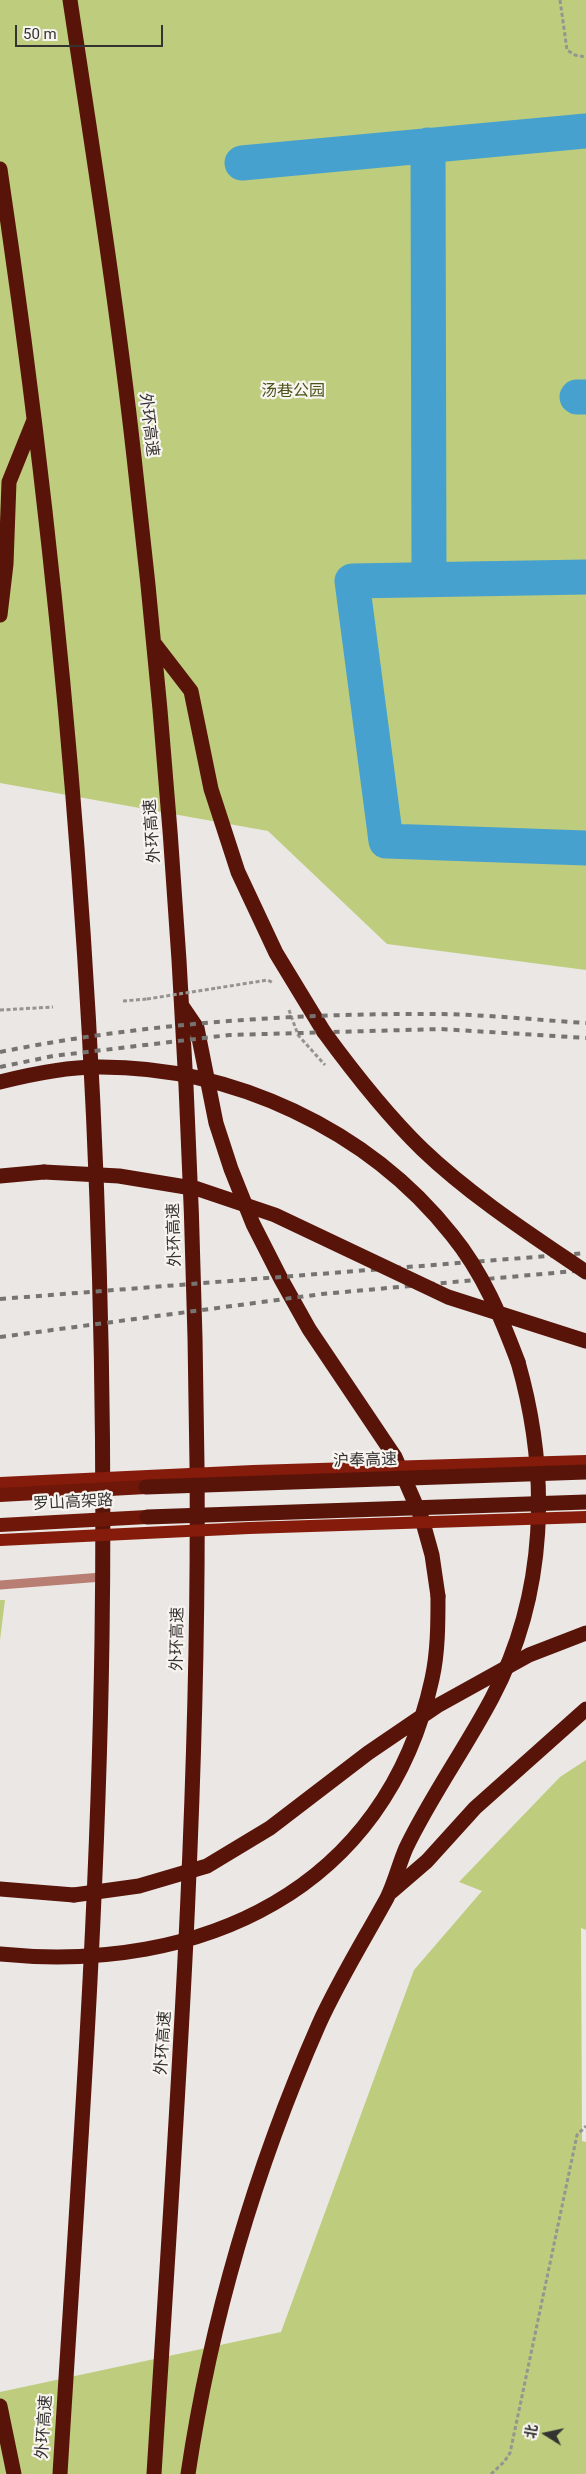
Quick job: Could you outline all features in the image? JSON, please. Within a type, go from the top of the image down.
[{"type":"highway","name":"外环高速","points":[[70,0],[113,286],[134,454],[154,643],[168,792],[182,1005],[194,1310],[197,1470],[196,1659],[185,1979],[154,2474]]},
{"type":"highway","name":"外环高速","points":[[0,169],[35,418],[59,632],[86,967],[100,1293],[102,1577],[98,1806],[91,1974],[60,2474]]},
{"type":"highway","points":[[0,615],[6,564],[9,482],[35,418]]},
{"type":"highway","points":[[154,643],[192,691],[211,789],[238,872],[276,953],[324,1032],[362,1084],[422,1149],[499,1212],[586,1272]]},
{"type":"highway","points":[[0,1954],[65,1958],[100,1957],[170,1946],[236,1924],[267,1909],[297,1889],[327,1864],[354,1836],[375,1810],[410,1749],[432,1677],[437,1637],[438,1596],[432,1554],[422,1519],[395,1457],[309,1329],[280,1280],[253,1224],[231,1170],[216,1123],[197,1028],[182,1005]]},
{"type":"highway","points":[[0,1082],[36,1073],[97,1067],[160,1071],[228,1085],[276,1102],[332,1131],[383,1167],[420,1198],[453,1235],[479,1274],[500,1314],[518,1362],[531,1409],[539,1474],[540,1511],[537,1553],[520,1633],[508,1665],[492,1697],[406,1848],[388,1894],[355,1952],[321,2019],[289,2092],[260,2172],[231,2268],[208,2366],[188,2474]]},
{"type":"highway","points":[[0,1176],[44,1172],[119,1176],[198,1189],[275,1215],[448,1297],[586,1340]]},
{"type":"highway","name":"沪奉高速","points":[[146,1487],[586,1472]]},
{"type":"highway","name":"罗山高架路","points":[[0,1495],[146,1487]]},
{"type":"highway","points":[[147,1517],[586,1502]]},
{"type":"highway","name":"罗山高架路","points":[[0,1525],[147,1517]]},
{"type":"highway","points":[[0,1889],[74,1895],[139,1886],[207,1866],[270,1828],[368,1753],[437,1706],[528,1656],[586,1633]]},
{"type":"highway","points":[[388,1894],[427,1861],[475,1808],[586,1709]]},
{"type":"highway","points":[[0,2406],[14,2474]]},
{"type":"main road","points":[[0,1483],[253,1471],[586,1461]]},
{"type":"main road","points":[[0,1540],[249,1528],[586,1518]]},
{"type":"lane","points":[[0,1585],[102,1577]]},
{"type":"path","points":[[560,0],[567,50],[575,55],[586,57]]},
{"type":"path","points":[[123,1001],[217,988]]},
{"type":"path","points":[[0,1010],[53,1007]]},
{"type":"path","points":[[491,2474],[504,2462],[510,2452],[577,2135],[586,2126]]},
{"type":"green space","name":"汤巷公园","points":[[0,0],[586,0],[586,970],[387,944],[268,831],[0,783]]},
{"type":"green space","points":[[0,1600],[5,1600],[0,1640]]},
{"type":"green space","points":[[586,1760],[586,1930],[581,1928],[582,2141],[586,2142],[586,2474],[0,2474],[0,2392],[281,2332],[414,1970],[482,1891],[459,1882],[560,1777]]},
{"type":"waterway","points":[[242,163],[586,131]]},
{"type":"waterway","points":[[428,145],[429,579]]},
{"type":"waterway","points":[[577,397],[586,397]]},
{"type":"waterway","points":[[586,577],[352,581],[386,841],[586,848]]},
{"type":"railway","points":[[0,1052],[55,1042],[165,1027],[331,1015],[442,1014],[586,1023]]},
{"type":"railway","points":[[0,1067],[53,1056],[229,1035],[441,1029],[586,1038]]},
{"type":"railway","points":[[0,1299],[586,1253]]},
{"type":"railway","points":[[0,1337],[322,1294],[586,1270]]}]
